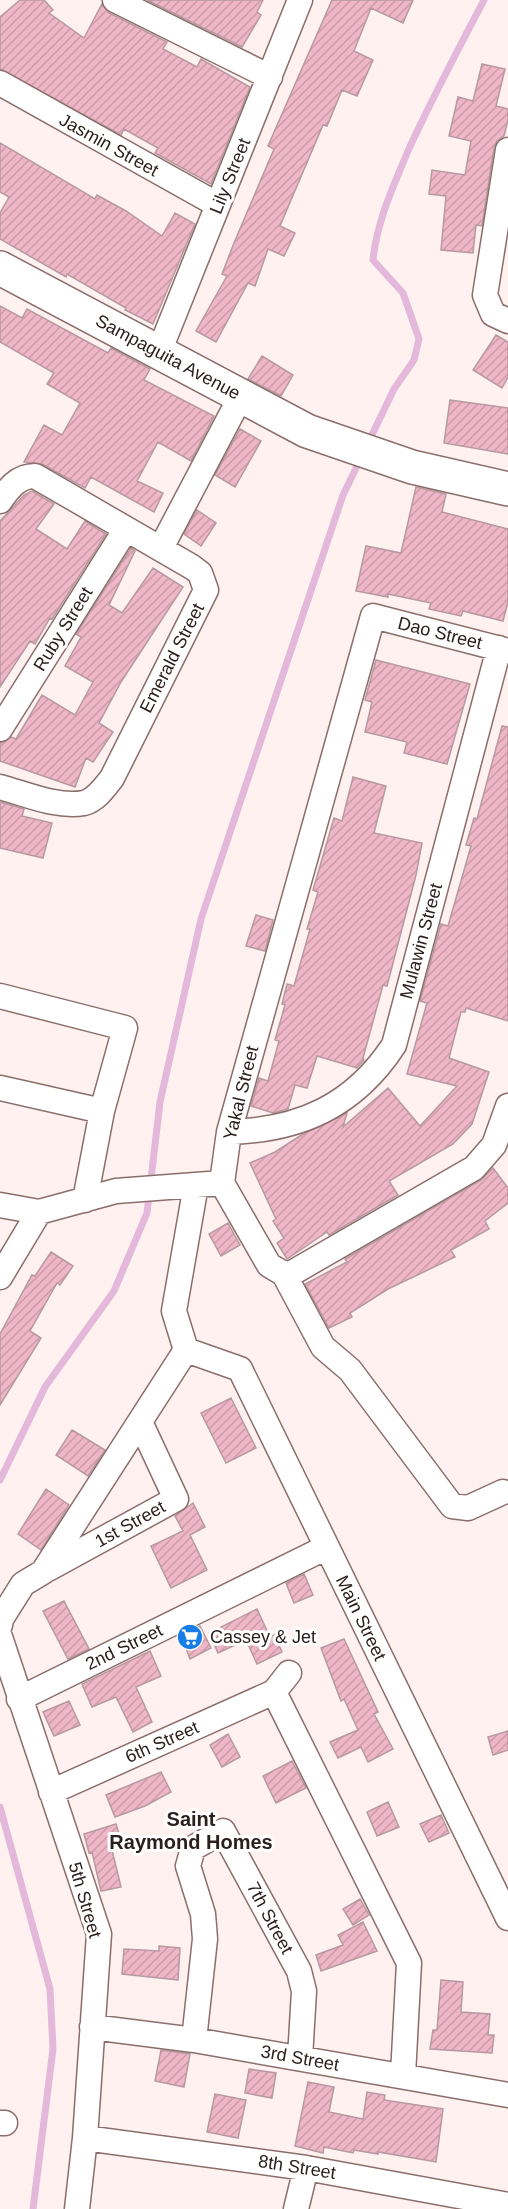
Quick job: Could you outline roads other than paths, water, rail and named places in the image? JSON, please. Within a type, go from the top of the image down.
[{"type":"street","points":[[116,0],[270,77]]},
{"type":"street","name":"Lily Street","points":[[159,352],[300,0]]},
{"type":"street","name":"Jasmin Street","points":[[0,83],[218,205]]},
{"type":"street","points":[[508,150],[484,295],[493,314],[508,321]]},
{"type":"street","name":"Sampaguita Avenue","points":[[0,268],[307,431],[412,467],[508,489]]},
{"type":"street","points":[[161,548],[241,396]]},
{"type":"street","name":"Emerald Street","points":[[0,501],[14,484],[25,476],[35,476],[200,573],[206,590],[112,778],[102,791],[86,803],[58,803],[0,787]]},
{"type":"street","name":"Ruby Street","points":[[0,729],[126,529]]},
{"type":"street","name":"Dao Street","points":[[373,616],[504,649]]},
{"type":"street","name":"Yakal Street","points":[[222,1183],[229,1132],[373,616]]},
{"type":"street","name":"Mulawin Street","points":[[229,1132],[265,1131],[290,1125],[316,1114],[361,1086],[379,1068],[394,1045],[504,649]]},
{"type":"street","points":[[0,996],[125,1028],[102,1111],[85,1200]]},
{"type":"street","points":[[0,1088],[102,1111]]},
{"type":"street","points":[[284,1274],[300,1269],[474,1167],[494,1145],[508,1106]]},
{"type":"street","points":[[0,1205],[39,1212],[116,1191],[222,1183],[269,1265],[284,1274],[323,1347],[350,1370],[452,1506],[468,1508],[503,1492]]},
{"type":"street","points":[[186,1350],[174,1311],[196,1185]]},
{"type":"street","points":[[0,1277],[39,1212]]},
{"type":"street","name":"1st Street","points":[[43,1572],[141,1424],[186,1350]]},
{"type":"street","name":"Main Street","points":[[186,1350],[240,1369],[508,1918]]},
{"type":"street","name":"1st Street","points":[[0,1627],[23,1584],[176,1499],[141,1424]]},
{"type":"street","name":"2nd Street","points":[[19,1699],[327,1548]]},
{"type":"street","name":"5th Street","points":[[0,1627],[19,1699],[99,1935],[85,2138],[77,2209]]},
{"type":"street","name":"6th Street","points":[[51,1792],[281,1682],[409,1963],[403,2075]]},
{"type":"street","name":"7th Street","points":[[194,2040],[205,1939],[203,1914],[188,1866],[193,1848],[224,1831],[298,1971],[304,1991],[300,2058]]},
{"type":"street","name":"3rd Street","points":[[92,2026],[194,2040],[403,2075],[508,2096]]},
{"type":"street","name":"8th Street","points":[[85,2138],[306,2168],[508,2204]]},
{"type":"street","points":[[296,2209],[306,2168]]},
{"type":"waterway","points":[[369,441],[394,389],[414,360],[419,339],[403,293],[373,260],[378,232],[386,204],[408,151],[484,0]]},
{"type":"waterway","points":[[0,1480],[45,1387],[114,1291],[147,1213],[160,1102],[201,919],[343,495],[360,460]]},
{"type":"waterway","points":[[0,1807],[50,1989],[53,2049],[33,2209]]},
{"type":"place","name":"Cassey & Jet","points":[[190,1637]]},
{"type":"district","name":"Saint Raymond Homes","points":[[191,1830]]}]
